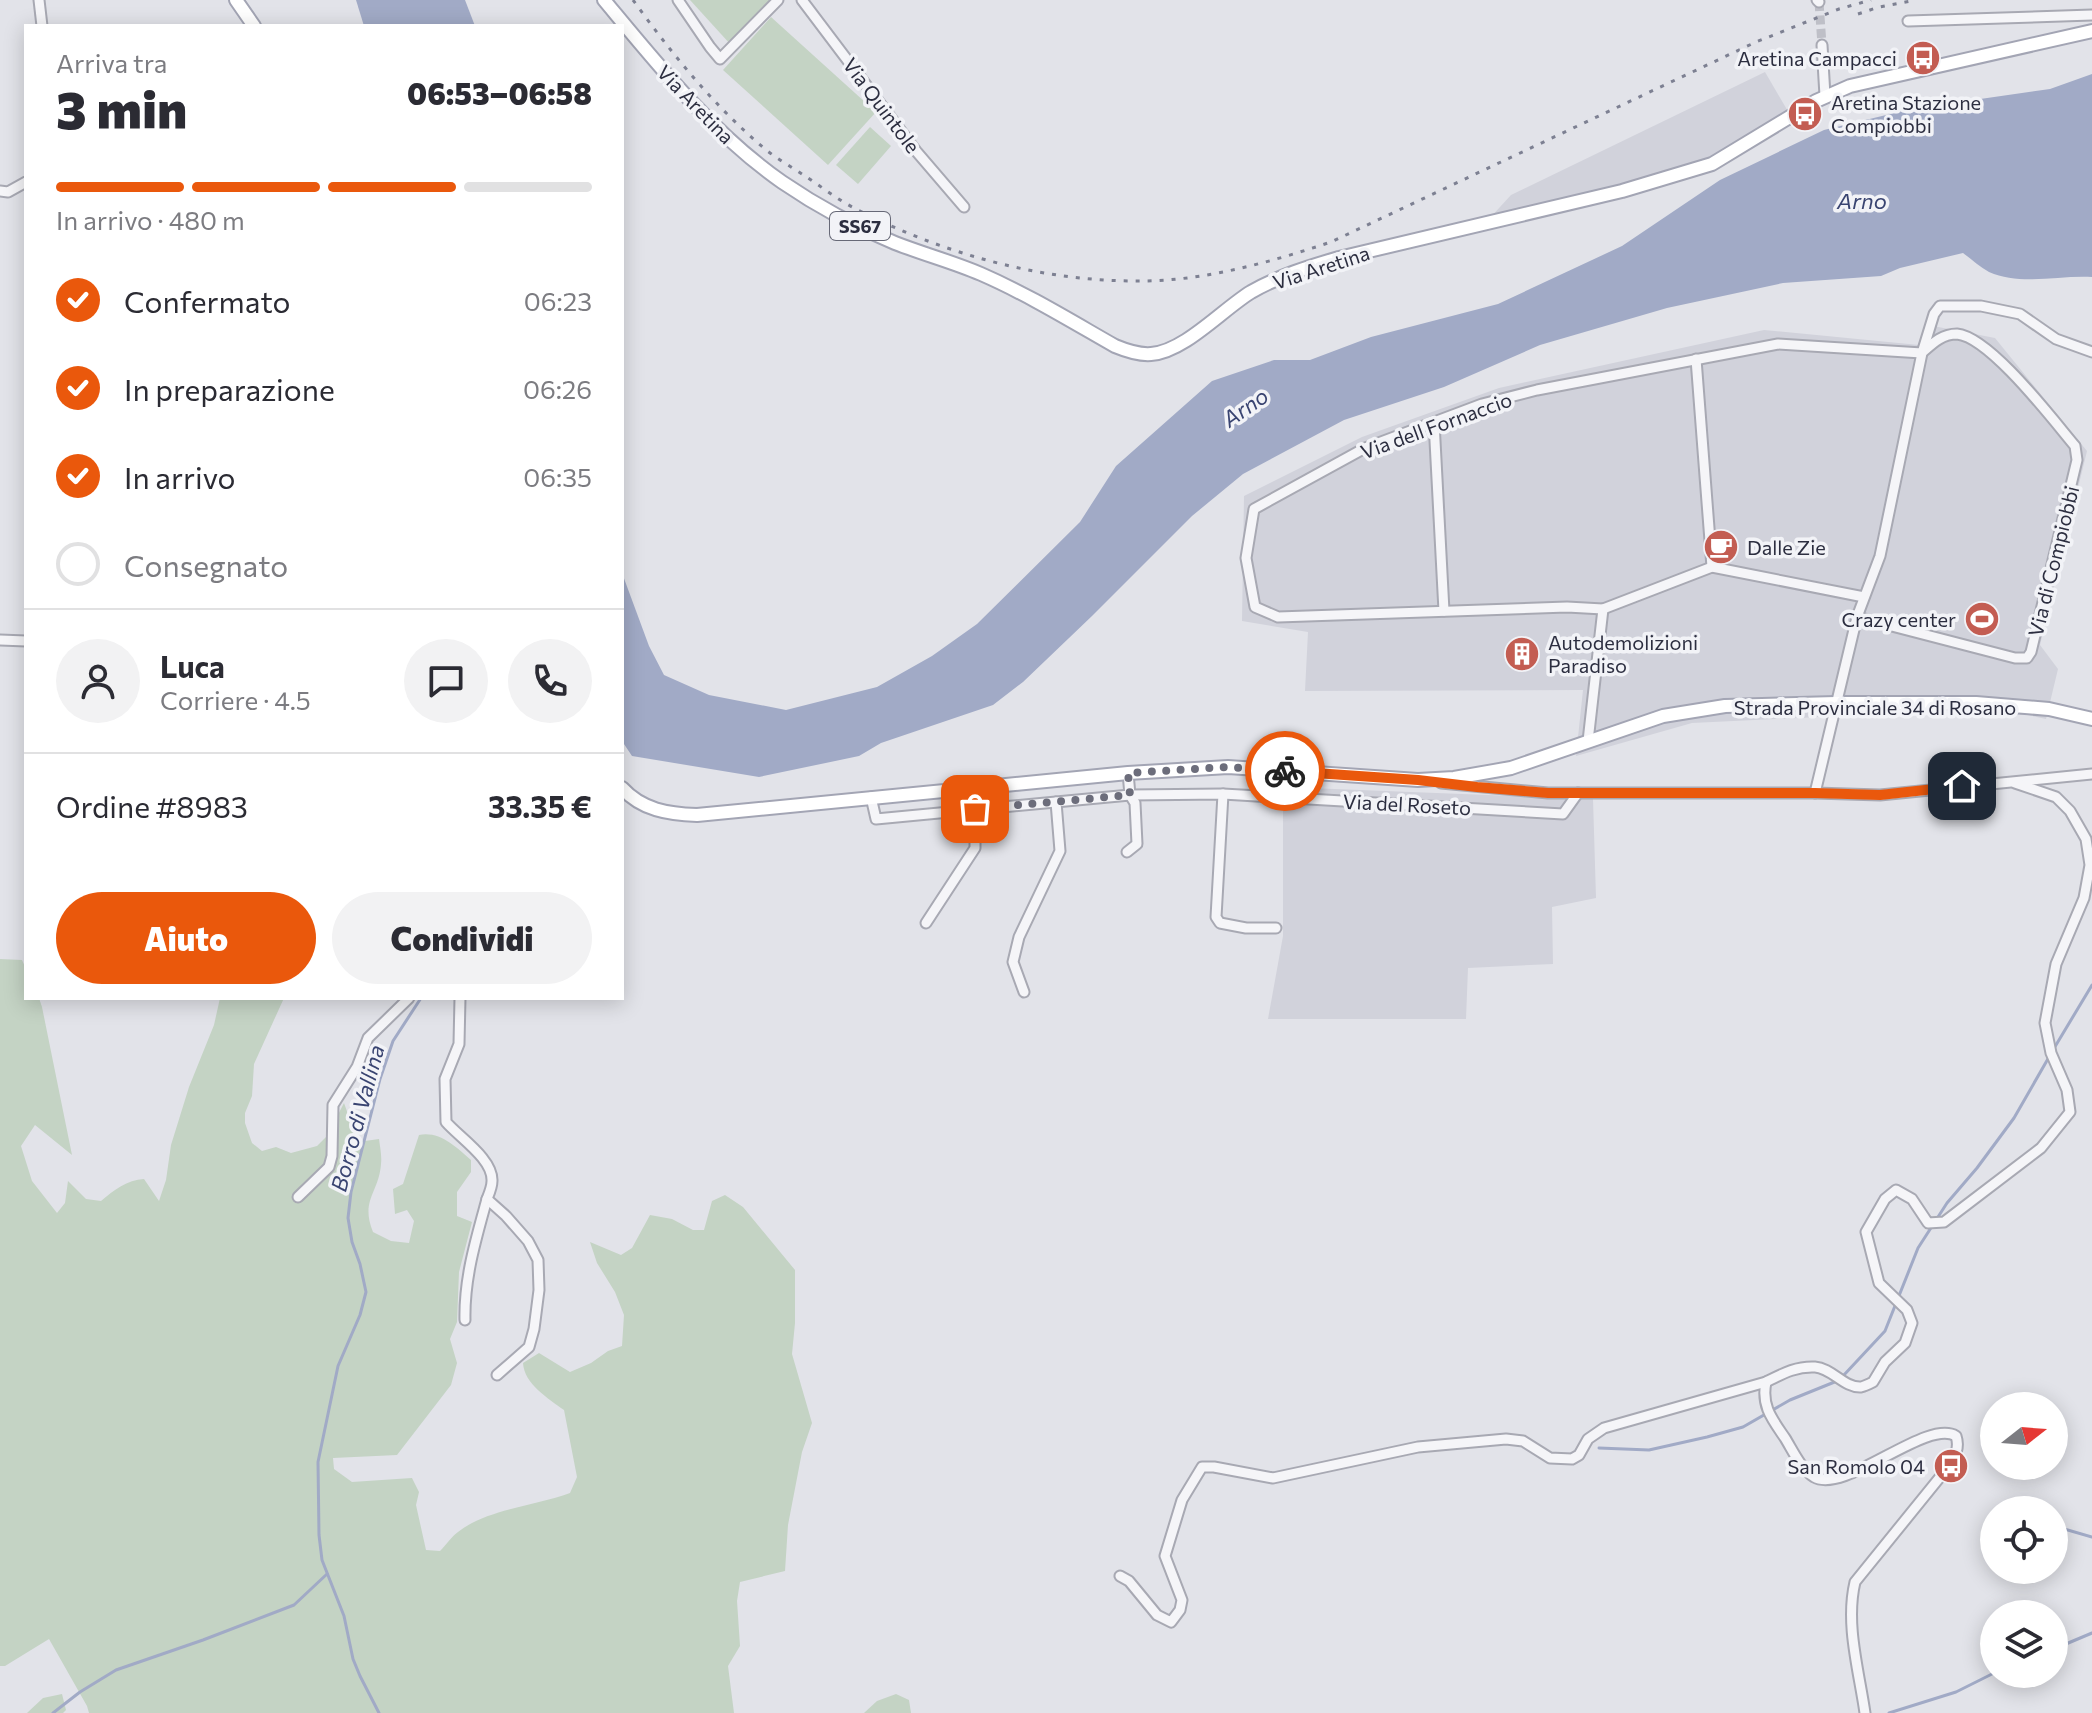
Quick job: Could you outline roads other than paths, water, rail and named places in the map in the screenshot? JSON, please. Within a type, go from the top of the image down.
[{"type":"main road","points":[[236,0],[253,24]]},
{"type":"main road","name":"Via Aretina","points":[[604,0],[711,123],[742,152],[791,188],[894,243],[980,274],[1019,292],[1115,346],[1148,355],[1175,347],[1247,294],[1298,270],[1622,191],[1712,164],[1825,96],[1850,86],[2092,31]]},
{"type":"main road","name":"Strada Provinciale 34 di Rosano","points":[[624,790],[640,804],[653,809],[697,815],[1128,773],[1228,767],[1418,780],[1454,778],[1511,768],[1663,716],[1725,706],[1976,703],[2049,709],[2092,719]]},
{"type":"street","points":[[39,0],[42,24]]},
{"type":"street","points":[[678,0],[720,59],[778,0]]},
{"type":"street","name":"Via Quintole","points":[[802,0],[916,151],[964,207]]},
{"type":"street","points":[[1908,21],[2092,15]]},
{"type":"street","points":[[1822,45],[1825,96]]},
{"type":"street","points":[[0,191],[8,192],[24,183]]},
{"type":"street","points":[[1815,793],[1857,617],[1880,556],[1922,353],[1934,314],[1940,306],[1981,306],[2020,314],[2056,339],[2092,352]]},
{"type":"street","name":"Via di Compiobbi","points":[[1857,617],[2015,658],[2027,658],[2031,652],[2077,460],[2075,446],[2003,363],[1967,337],[1959,334],[1940,338],[1922,353]]},
{"type":"street","name":"Via dell Fornaccio","points":[[1603,609],[1567,607],[1278,617],[1255,607],[1246,558],[1254,509],[1365,448],[1482,404],[1537,390],[1778,344],[1922,353]]},
{"type":"street","points":[[1696,359],[1712,567]]},
{"type":"street","points":[[1434,422],[1444,611]]},
{"type":"street","points":[[1588,741],[1603,609],[1712,567],[1864,597]]},
{"type":"street","points":[[0,640],[24,641]]},
{"type":"street","points":[[1127,852],[1137,844],[1135,803],[1130,795],[1128,773]]},
{"type":"street","points":[[1418,780],[1578,793],[1880,795],[2092,774]]},
{"type":"street","points":[[1120,1576],[1129,1581],[1157,1615],[1171,1622],[1180,1610],[1182,1600],[1165,1556],[1182,1500],[1202,1467],[1273,1478],[1418,1447],[1506,1439],[1523,1441],[1550,1458],[1572,1459],[1579,1455],[1588,1439],[1604,1428],[1766,1382],[1789,1370],[1816,1367],[1833,1373],[1847,1384],[1861,1387],[1873,1382],[1885,1362],[1905,1343],[1912,1323],[1907,1310],[1879,1283],[1866,1232],[1885,1199],[1896,1190],[1912,1199],[1928,1223],[1944,1222],[2041,1148],[2070,1112],[2067,1090],[2051,1053],[2045,1023],[2056,964],[2084,898],[2090,865],[2086,839],[2070,811],[2056,797],[2015,783]]},
{"type":"street","name":"Via del Roseto","points":[[871,797],[876,819],[1130,795],[1223,794],[1563,814],[1578,793]]},
{"type":"street","points":[[1223,794],[1216,917],[1220,923],[1246,928],[1276,928]]},
{"type":"street","points":[[1024,992],[1013,962],[1019,937],[1060,851],[1056,802]]},
{"type":"street","points":[[926,923],[975,848],[975,809]]},
{"type":"street","points":[[298,1197],[329,1167],[333,1105],[357,1067],[368,1038],[407,1000]]},
{"type":"street","points":[[460,1000],[459,1044],[445,1079],[446,1122],[483,1158],[492,1177],[469,1265],[465,1320]]},
{"type":"street","points":[[487,1199],[528,1241],[538,1260],[539,1290],[529,1347],[497,1375]]},
{"type":"street","points":[[1766,1382],[1764,1395],[1771,1418],[1803,1466],[1816,1478],[1834,1480],[1944,1432],[1950,1432],[1958,1441],[1956,1456],[1855,1582],[1851,1600],[1852,1622],[1865,1713]]},
{"type":"water","points":[[356,0],[465,0],[474,24],[363,24]]},
{"type":"water","name":"Arno","points":[[2092,74],[2092,277],[2027,279],[2001,276],[1989,272],[1963,253],[1900,268],[1881,276],[1783,283],[1667,308],[1540,345],[1444,387],[1344,420],[1243,474],[1192,516],[1023,682],[993,705],[881,743],[859,756],[759,777],[632,756],[624,744],[624,578],[649,646],[664,675],[709,695],[786,710],[877,687],[932,656],[977,624],[1080,522],[1116,466],[1212,381],[1274,360],[1310,360],[1371,337],[1498,304],[1622,246],[1720,180],[1824,130],[1911,109],[2050,89]]},
{"type":"waterway","points":[[2053,1050],[2092,985]]},
{"type":"waterway","name":"Borro di Vallina","points":[[379,1713],[353,1659],[344,1616],[322,1560],[318,1462],[338,1366],[360,1315],[366,1292],[348,1218],[351,1192],[393,1041],[420,1000]]},
{"type":"waterway","points":[[1843,1376],[1885,1331],[1918,1248],[1947,1203],[2014,1118],[2049,1057]]},
{"type":"waterway","points":[[1599,1448],[1649,1450],[1743,1427],[1790,1400],[1837,1381]]},
{"type":"waterway","points":[[2068,1530],[2092,1537]]},
{"type":"waterway","points":[[53,1713],[116,1670],[294,1605],[327,1574]]},
{"type":"waterway","points":[[2068,1643],[2092,1633]]},
{"type":"waterway","points":[[1889,1713],[1956,1692],[1980,1680]]},
{"type":"tunnel","points":[[1819,2],[1822,45]]},
{"type":"railway","points":[[633,0],[694,79],[728,115],[774,156],[849,205],[924,239],[995,262],[1068,276],[1141,281],[1189,278],[1237,269],[1331,242],[1756,42],[1839,9],[1871,0]]},
{"type":"railway","points":[[1858,14],[1916,0]]},
{"type":"place","name":"Aretina Campacci","points":[[1923,58]]},
{"type":"place","name":"Aretina Stazione Compiobbi","points":[[1805,114]]},
{"type":"place","name":"Dalle Zie","points":[[1721,547]]},
{"type":"place","name":"Crazy center","points":[[1982,619]]},
{"type":"place","name":"Autodemolizioni Paradiso","points":[[1522,654]]},
{"type":"place","name":"San Romolo 04","points":[[1951,1466]]}]
